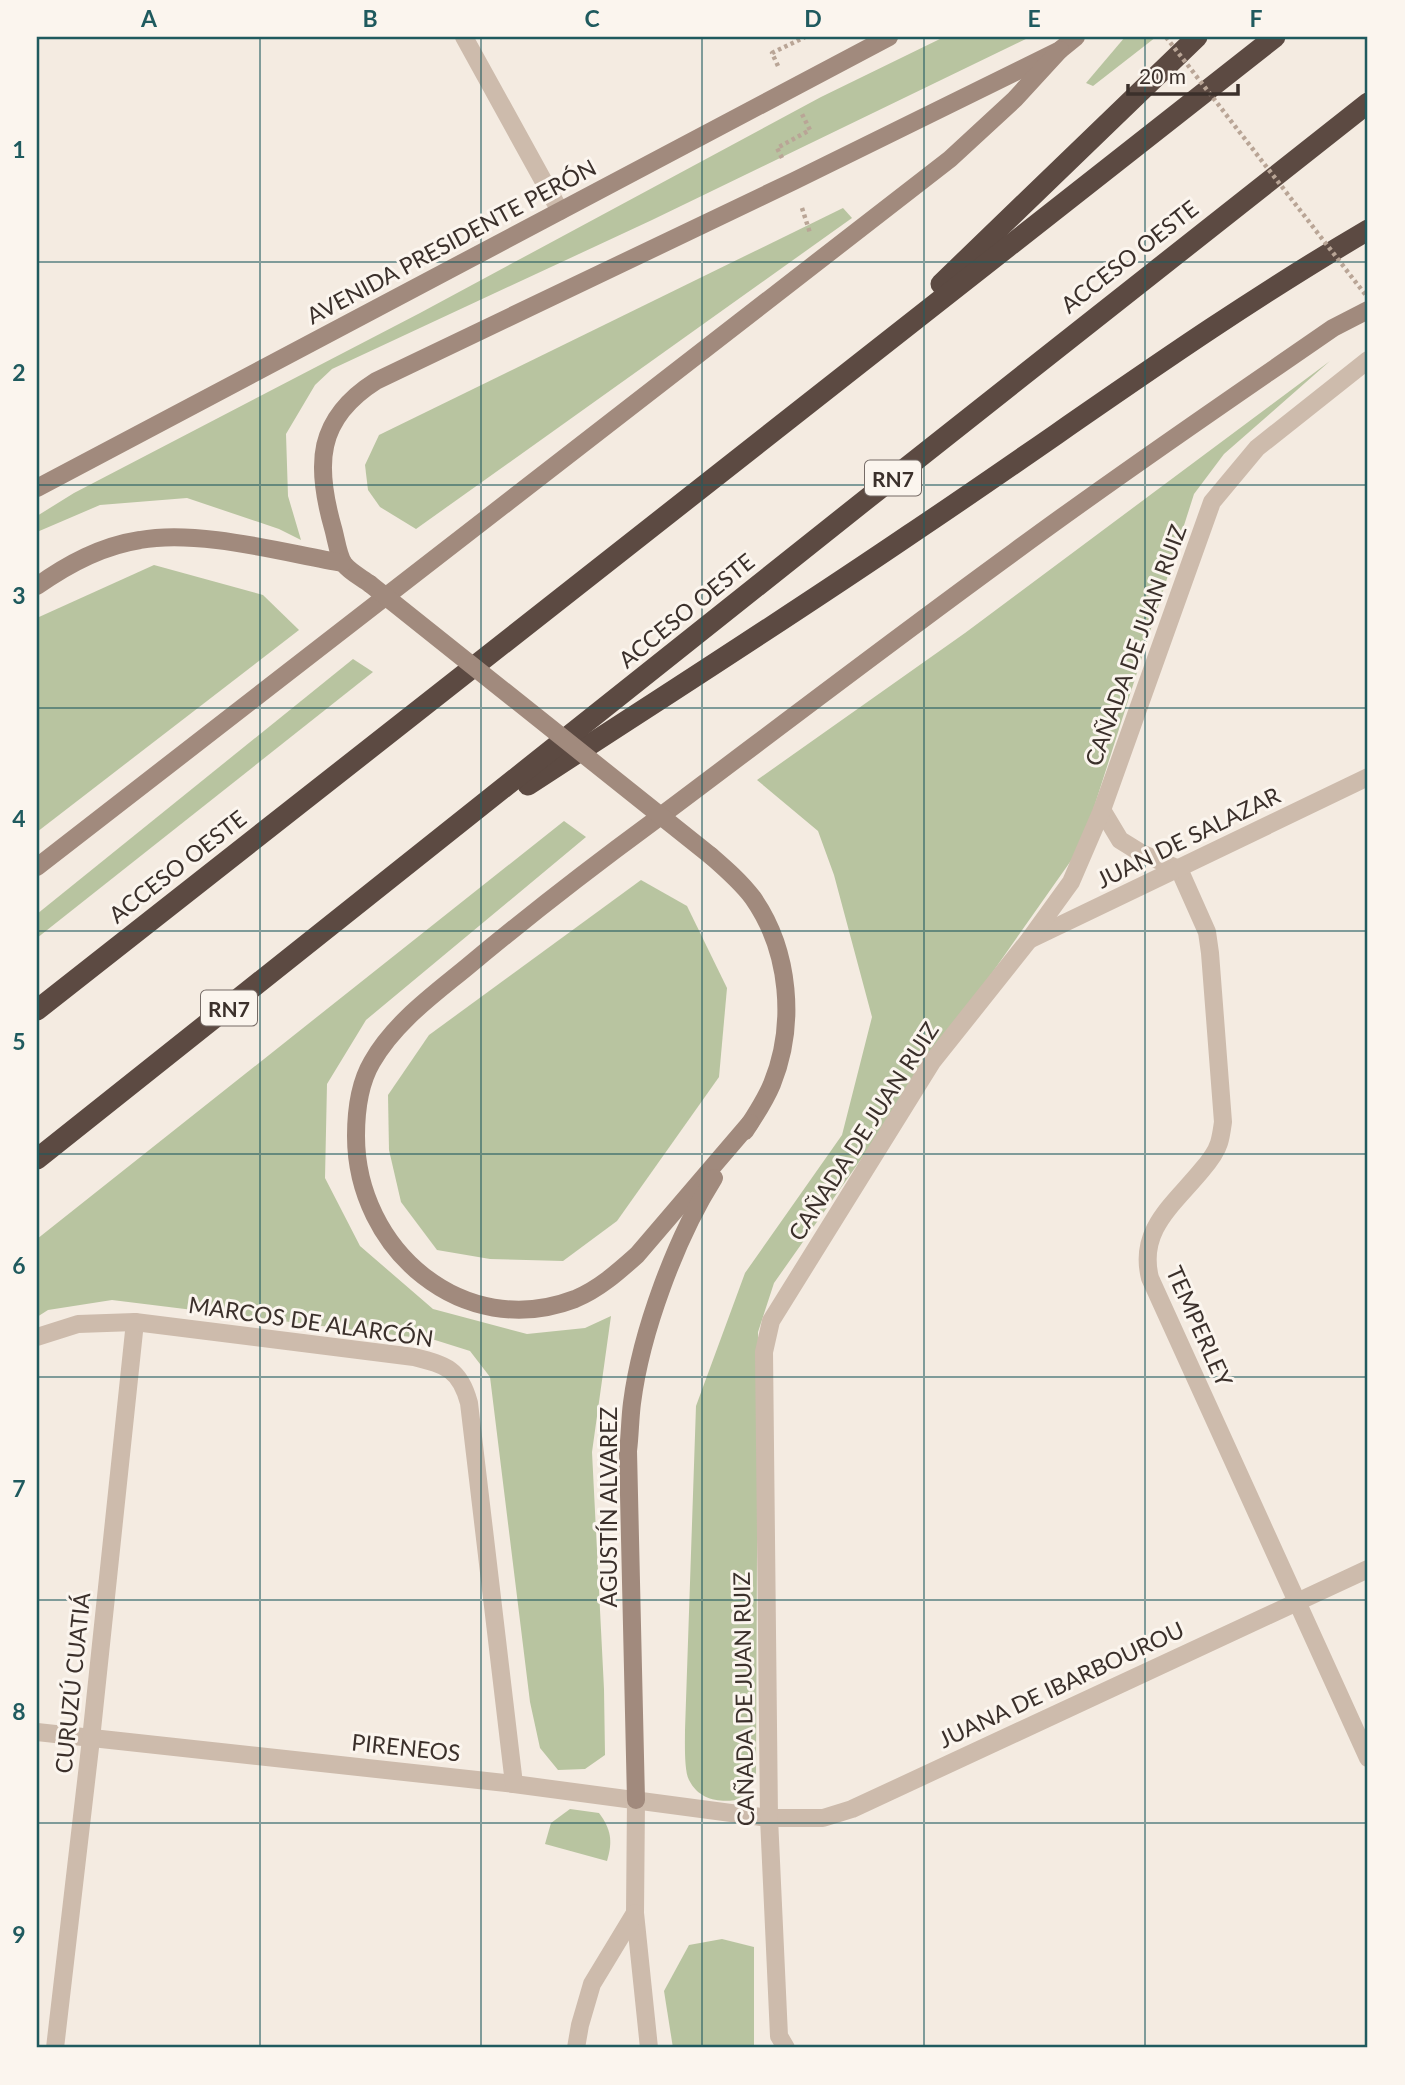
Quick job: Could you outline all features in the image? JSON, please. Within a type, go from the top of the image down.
[{"type":"highway","points":[[859,363],[1197,37]]},
{"type":"highway","name":"ACCESO OESTE","points":[[37,1010],[1275,37]]},
{"type":"highway","name":"ACCESO OESTE","points":[[37,1159],[421,856],[1104,309],[1368,103]]},
{"type":"highway","points":[[1296,273],[1368,213]]},
{"type":"highway","points":[[421,856],[898,543],[1196,337],[1368,230]]},
{"type":"main road","name":"AVENIDA PRESIDENTE PERÓN","points":[[37,488],[889,37]]},
{"type":"main road","points":[[37,867],[950,159],[1015,99],[1060,50],[1076,37]]},
{"type":"main road","points":[[37,586],[80,559],[141,539],[201,540],[343,563],[326,497],[324,453],[336,418],[352,397],[376,381],[1060,50]]},
{"type":"main road","points":[[750,1123],[624,1268],[578,1298],[536,1309],[514,1310],[470,1303],[431,1282],[413,1268],[396,1250],[372,1208],[364,1188],[356,1148],[359,1102],[364,1079],[372,1061],[401,1024],[419,1007],[511,930],[584,872],[1014,552],[1322,336],[1368,310]]},
{"type":"main road","name":"AGUSTÍN ALVAREZ","points":[[343,563],[711,856],[752,897],[766,920],[775,943],[785,987],[786,1015],[778,1064],[767,1094],[684,1230],[644,1345],[632,1402],[628,1451],[636,1800]]},
{"type":"street","points":[[464,37],[560,211]]},
{"type":"street","name":"CAÑADA DE JUAN RUIZ","points":[[781,2044],[769,1818],[764,1352],[771,1321],[932,1062],[1029,940],[1071,882],[1102,810],[1212,502],[1257,448],[1368,360]]},
{"type":"street","name":"JUAN DE SALAZAR","points":[[1029,940],[1368,777]]},
{"type":"street","points":[[1102,810],[1120,840],[1141,853],[1179,869]]},
{"type":"street","name":"TEMPERLEY","points":[[1179,869],[1207,932],[1223,1122],[1219,1145],[1207,1165],[1154,1228],[1147,1244],[1146,1262],[1150,1279],[1368,1758]]},
{"type":"street","name":"MARCOS DE ALARCÓN","points":[[37,1337],[78,1324],[135,1322],[414,1357],[442,1364],[455,1373],[465,1387],[469,1403],[514,1784]]},
{"type":"street","name":"CURUZÚ CUATIÁ","points":[[55,2048],[135,1322]]},
{"type":"street","name":"JUANA DE IBARBOUROU","points":[[769,1818],[823,1818],[852,1809],[1368,1569]]},
{"type":"street","name":"PIRENEOS","points":[[37,1732],[514,1784],[769,1818]]},
{"type":"street","name":"AGUSTÍN ALVAREZ","points":[[636,1800],[635,1913],[649,2048]]},
{"type":"street","points":[[576,2048],[592,1984],[635,1913]]},
{"type":"path","points":[[805,37],[772,53],[810,130],[777,148],[794,181],[810,234]]},
{"type":"path","points":[[1166,37],[1368,298]]},
{"type":"green space","points":[[944,37],[1030,37],[652,220],[332,369],[315,385],[286,434],[288,496],[301,540],[279,529],[187,498],[100,505],[37,532],[37,516],[74,493],[420,313],[821,97]]},
{"type":"green space","points":[[1125,37],[1156,37],[1093,86],[1086,83]]},
{"type":"green space","points":[[843,208],[852,218],[416,529],[380,507],[368,490],[365,465],[379,435]]},
{"type":"green space","points":[[1330,361],[1224,454],[1194,494],[1082,845],[774,1283],[758,1332],[756,1775],[743,1799],[720,1801],[706,1797],[699,1793],[689,1780],[685,1756],[696,1406],[745,1273],[842,1135],[872,1017],[834,875],[818,831],[757,780],[965,633]]},
{"type":"green space","points":[[154,565],[263,595],[299,630],[37,832],[37,621],[39,617]]},
{"type":"green space","points":[[353,659],[373,672],[37,938],[37,914]]},
{"type":"green space","points":[[564,821],[586,837],[366,1020],[327,1084],[325,1178],[360,1246],[433,1309],[527,1334],[585,1328],[611,1316],[592,1452],[605,1755],[585,1769],[558,1770],[540,1748],[530,1702],[490,1377],[470,1351],[435,1340],[112,1300],[48,1310],[37,1317],[37,1239]]},
{"type":"green space","points":[[641,880],[687,906],[727,988],[719,1077],[617,1221],[563,1261],[490,1259],[437,1250],[401,1202],[389,1150],[388,1095],[429,1035]]},
{"type":"green space","points":[[570,1809],[599,1813],[610,1836],[607,1861],[545,1844],[551,1823]]},
{"type":"green space","points":[[722,1939],[754,1947],[754,2048],[673,2048],[664,1991],[689,1945]]}]
